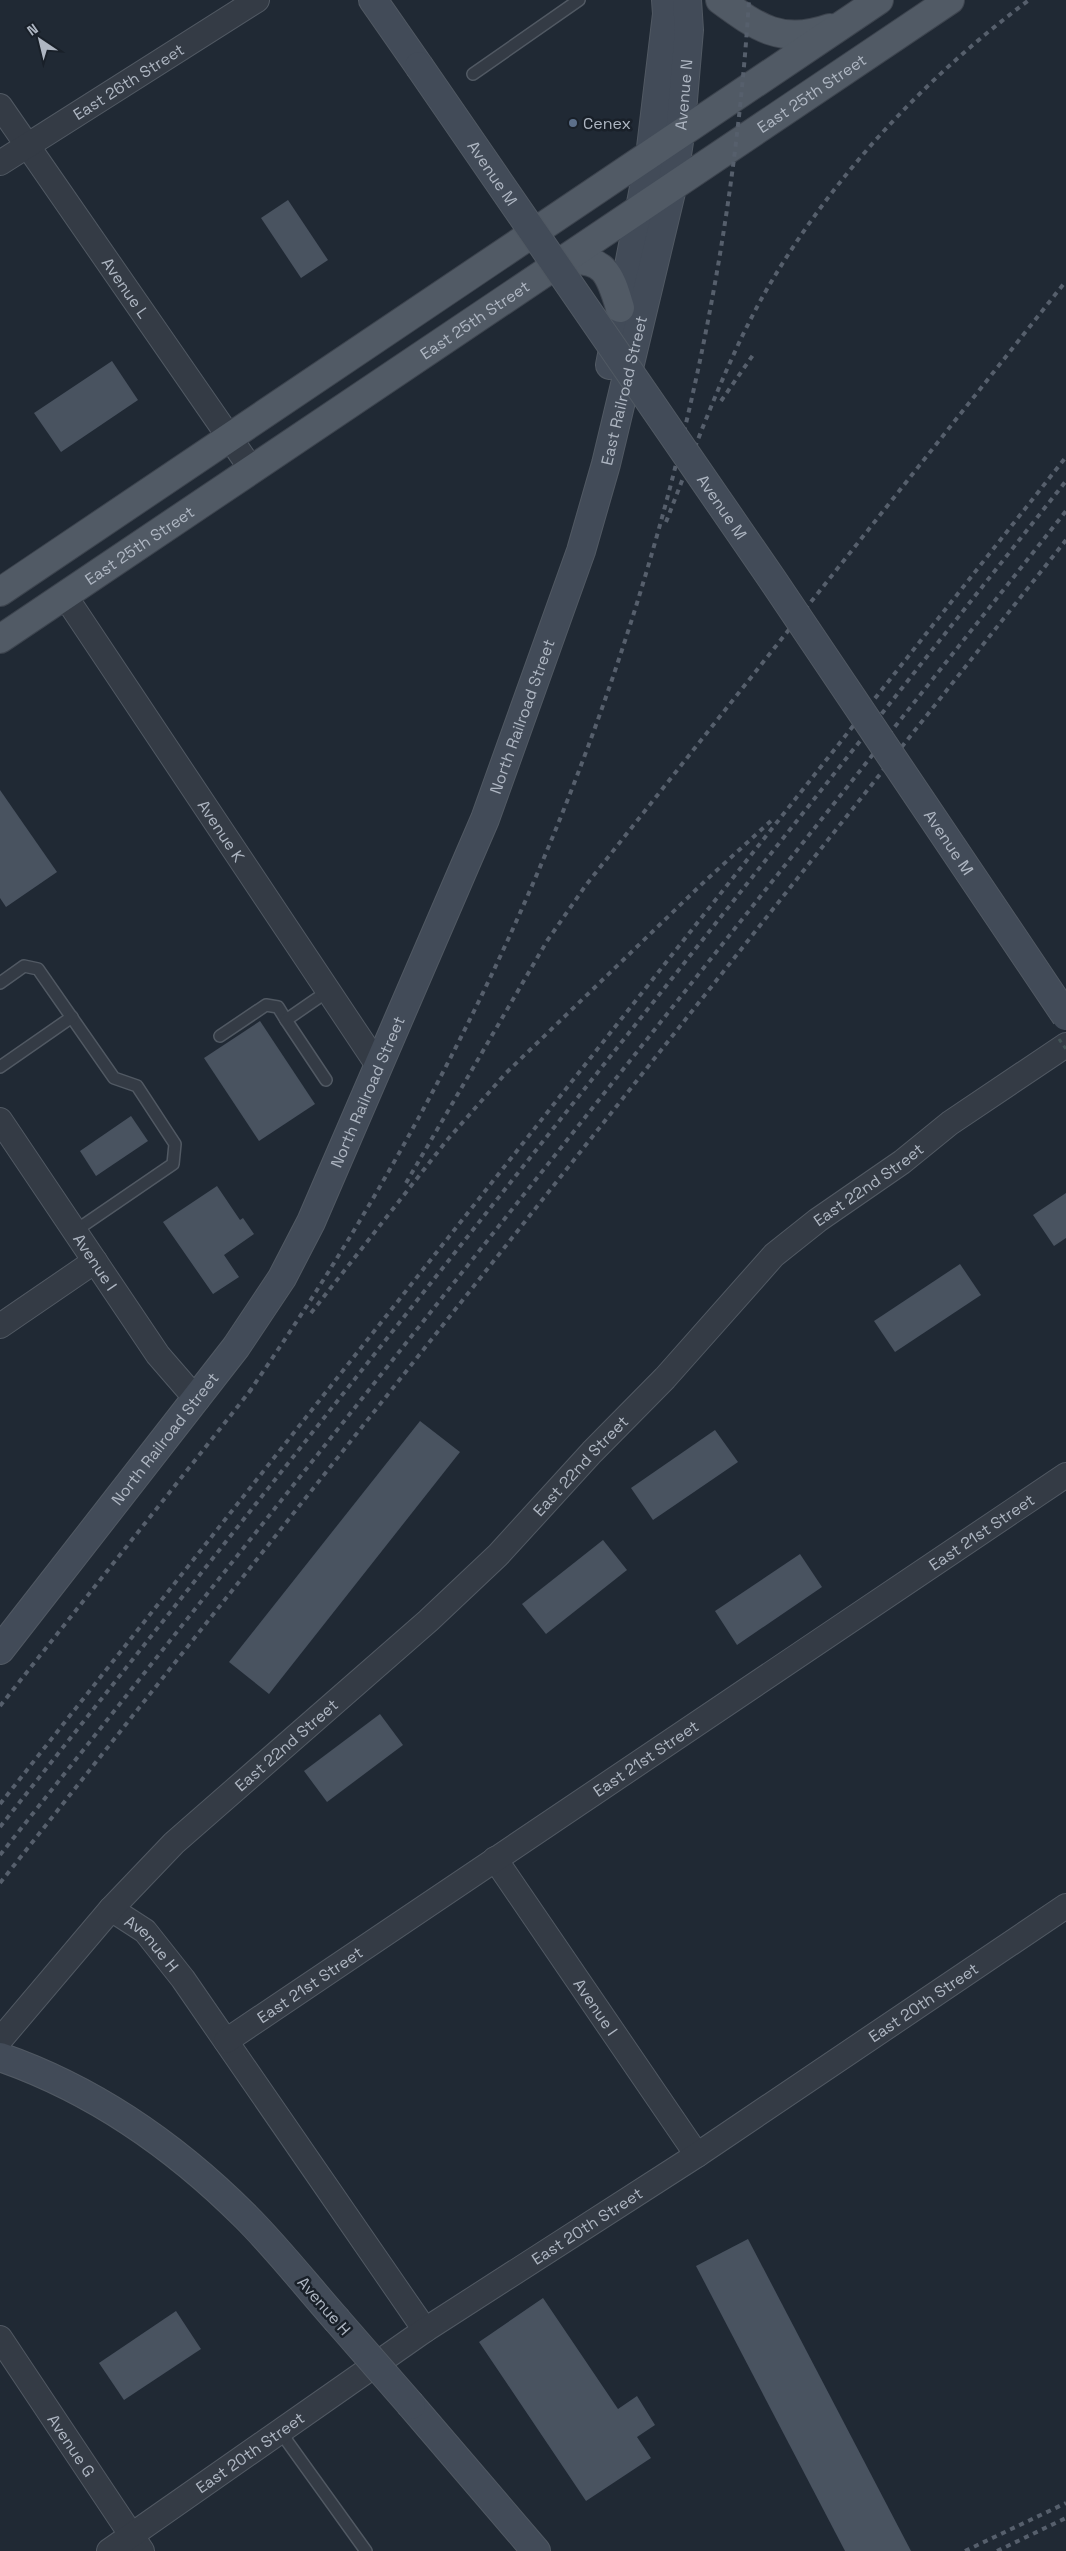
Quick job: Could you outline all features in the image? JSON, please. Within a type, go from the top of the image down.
[{"type":"main road","name":"Avenue M","points":[[374,0],[772,579],[1066,1016]]},
{"type":"main road","name":"Avenue N","points":[[650,156],[666,0]]},
{"type":"main road","name":"Avenue N","points":[[672,188],[680,135],[689,30],[687,0]]},
{"type":"main road","points":[[720,0],[748,20],[787,35],[809,35],[845,23]]},
{"type":"main road","points":[[0,592],[650,156],[878,0]]},
{"type":"main road","name":"East 25th Street","points":[[0,639],[950,0]]},
{"type":"main road","name":"East Railroad Street","points":[[606,464],[609,376],[620,308],[650,156]]},
{"type":"main road","name":"East Railroad Street","points":[[606,464],[672,188]]},
{"type":"main road","points":[[564,261],[582,259],[592,261],[602,268],[610,278],[620,308]]},
{"type":"main road","name":"North Railroad Street","points":[[0,1650],[197,1400],[236,1347],[282,1278],[311,1222],[485,819],[581,551],[606,464]]},
{"type":"main road","name":"Avenue H","points":[[0,2057],[33,2068],[83,2093],[131,2121],[177,2154],[211,2183],[247,2218],[536,2551]]},
{"type":"street","name":"East 26th Street","points":[[0,163],[27,144],[257,0]]},
{"type":"street","name":"Avenue L","points":[[0,106],[252,470]]},
{"type":"street","name":"Avenue K","points":[[65,596],[379,1067]]},
{"type":"street","name":"East 22nd Street","points":[[111,1909],[174,1843],[428,1621],[498,1555],[592,1452],[665,1378],[774,1255],[818,1220],[902,1162],[950,1123],[1066,1045]]},
{"type":"street","name":"Avenue I","points":[[0,1120],[158,1355],[197,1400]]},
{"type":"street","points":[[0,1326],[95,1261]]},
{"type":"street","name":"East 21st Street","points":[[226,2041],[1066,1475]]},
{"type":"street","name":"Avenue I","points":[[495,1859],[697,2154]]},
{"type":"street","name":"East 20th Street","points":[[109,2551],[137,2543],[279,2430],[425,2330],[697,2154],[1066,1906]]},
{"type":"street","points":[[0,2040],[111,1909]]},
{"type":"street","name":"Avenue H","points":[[111,1909],[146,1931],[183,1979],[425,2330]]},
{"type":"street","name":"Avenue G","points":[[0,2338],[137,2543]]},
{"type":"lane","points":[[473,74],[579,0]]},
{"type":"lane","points":[[0,983],[24,966],[38,969],[114,1078],[137,1086],[176,1144],[173,1164],[75,1231]]},
{"type":"lane","points":[[286,1020],[328,991]]},
{"type":"lane","points":[[220,1036],[266,1005],[278,1007],[326,1080]]},
{"type":"lane","points":[[0,1067],[72,1018]]},
{"type":"lane","points":[[279,2430],[366,2551]]},
{"type":"building","points":[[288,200],[328,260],[301,278],[261,218]]},
{"type":"building","points":[[112,361],[138,400],[61,452],[34,413]]},
{"type":"building","points":[[0,790],[57,872],[6,907],[0,898]]},
{"type":"building","points":[[260,1021],[315,1104],[259,1141],[204,1058]]},
{"type":"building","points":[[131,1116],[148,1141],[96,1176],[80,1151]]},
{"type":"building","points":[[217,1186],[240,1220],[243,1218],[254,1234],[224,1255],[239,1277],[213,1294],[163,1222]]},
{"type":"building","points":[[1066,1193],[1066,1238],[1054,1246],[1033,1215]]},
{"type":"building","points":[[960,1264],[981,1295],[895,1352],[874,1321]]},
{"type":"building","points":[[420,1421],[460,1452],[269,1694],[229,1662]]},
{"type":"building","points":[[715,1430],[738,1462],[653,1520],[631,1488]]},
{"type":"building","points":[[603,1540],[627,1570],[546,1634],[522,1604]]},
{"type":"building","points":[[800,1554],[822,1587],[737,1645],[715,1611]]},
{"type":"building","points":[[380,1714],[403,1745],[327,1802],[304,1771]]},
{"type":"building","points":[[748,2239],[911,2551],[845,2551],[696,2266]]},
{"type":"building","points":[[543,2298],[618,2409],[637,2396],[655,2425],[637,2437],[651,2458],[586,2501],[479,2342]]},
{"type":"building","points":[[176,2311],[201,2349],[124,2400],[99,2363]]},
{"type":"railway","points":[[249,1392],[351,1235],[443,1072],[524,903],[594,730],[652,552],[698,370],[730,186],[749,0]]},
{"type":"railway","points":[[666,522],[735,350],[763,296],[817,212],[848,172],[915,98],[990,31],[1029,0]]},
{"type":"railway","points":[[406,1183],[547,941],[586,885],[1066,281]]},
{"type":"railway","points":[[721,401],[753,355]]},
{"type":"railway","points":[[0,1804],[1066,457]]},
{"type":"railway","points":[[0,1827],[1066,481]]},
{"type":"railway","points":[[0,1855],[1066,511]]},
{"type":"railway","points":[[0,1883],[1066,540]]},
{"type":"railway","points":[[311,1313],[448,1139],[506,1073],[704,882],[773,819]]},
{"type":"railway","points":[[0,1706],[254,1386]]},
{"type":"railway","points":[[965,2551],[1066,2503]]},
{"type":"railway","points":[[997,2551],[1066,2518]]},
{"type":"place","name":"Cenex","points":[[573,123]]}]
